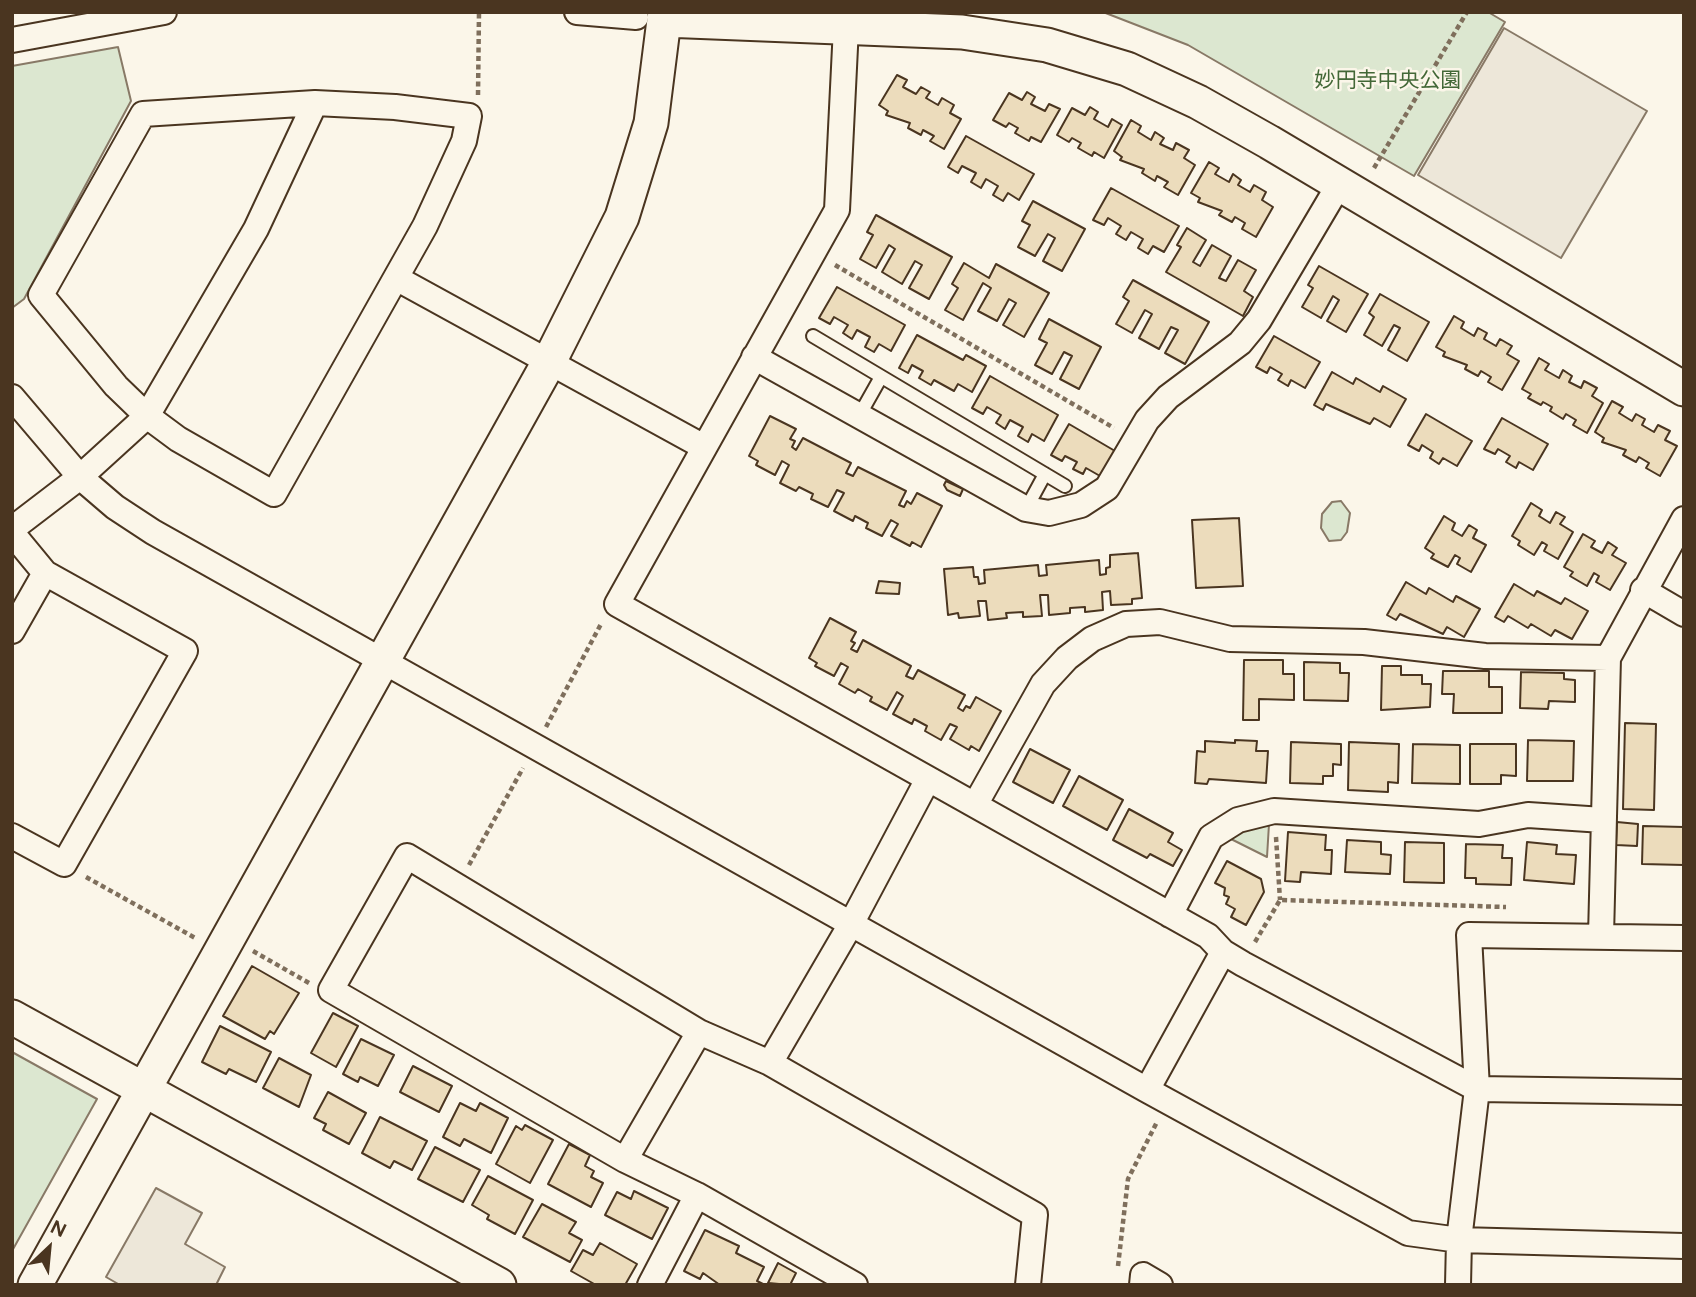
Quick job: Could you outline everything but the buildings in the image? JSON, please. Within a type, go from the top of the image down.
[{"type":"street","points":[[12,40],[164,12]]},
{"type":"street","points":[[577,12],[962,32],[1047,45],[1127,69],[1198,102],[1340,183],[1684,389]]},
{"type":"street","points":[[35,1285],[549,362],[622,217],[651,123],[655,16]]},
{"type":"street","points":[[846,27],[837,210],[617,604],[1208,936],[1233,958],[1477,1089],[1684,1092]]},
{"type":"street","points":[[12,836],[64,864],[185,651],[45,573],[12,531],[80,477],[147,416],[256,229],[315,103]]},
{"type":"street","points":[[315,103],[396,107],[469,116],[464,142],[425,226],[274,494],[178,439],[147,416],[116,386],[41,295],[143,114],[315,103]]},
{"type":"street","points":[[754,357],[1026,509],[1049,513],[1081,505],[1107,488],[1147,420],[1168,397],[1240,343],[1259,320],[1340,183]]},
{"type":"street","points":[[396,278],[704,447]]},
{"type":"street","points":[[12,397],[80,477],[115,507],[153,532],[1157,1096],[1408,1233],[1458,1240],[1684,1246]]},
{"type":"street","points":[[1601,936],[1608,658],[1684,519]]},
{"type":"street","points":[[12,631],[45,573]]},
{"type":"street","points":[[1643,590],[1684,614]]},
{"type":"street","points":[[975,805],[1043,684],[1067,658],[1092,639],[1126,624],[1160,622],[1230,639],[1364,642],[1485,656],[1608,658]]},
{"type":"street","points":[[770,1063],[851,924],[928,779]]},
{"type":"street","points":[[1170,915],[1211,837],[1238,820],[1274,811],[1479,824],[1528,815],[1603,820]]},
{"type":"street","points":[[855,1285],[697,1195],[625,1160],[331,990],[407,856],[699,1032],[770,1063],[1035,1215],[1028,1285]]},
{"type":"street","points":[[1458,1285],[1458,1240],[1477,1089],[1469,935],[1684,938]]},
{"type":"street","points":[[1157,1096],[1233,958]]},
{"type":"street","points":[[12,1017],[499,1285]]},
{"type":"street","points":[[625,1160],[699,1032]]},
{"type":"street","points":[[650,1285],[697,1195]]},
{"type":"street","points":[[1142,1285],[1143,1275],[1160,1285]]},
{"type":"lane","points":[[813,336],[1065,486]]},
{"type":"lane","points":[[859,416],[881,377]]},
{"type":"lane","points":[[1026,509],[1045,474]]},
{"type":"path","points":[[469,116],[478,99],[479,12]]},
{"type":"path","points":[[1374,168],[1467,12]]},
{"type":"path","points":[[813,252],[1135,440]]},
{"type":"path","points":[[457,887],[604,618],[617,604]]},
{"type":"path","points":[[1233,958],[1280,900],[1274,811]]},
{"type":"path","points":[[64,864],[197,939]]},
{"type":"path","points":[[1280,900],[1517,908]]},
{"type":"path","points":[[249,949],[314,986],[331,990]]},
{"type":"path","points":[[1117,1272],[1128,1180],[1157,1096]]},
{"type":"green space","name":"妙円寺中央公園","points":[[1103,12],[1488,12],[1505,22],[1414,176],[1188,45]]},
{"type":"green space","points":[[118,47],[131,101],[24,299],[12,308],[12,66]]},
{"type":"green space","points":[[1341,501],[1350,513],[1347,532],[1341,540],[1329,541],[1321,528],[1322,514],[1332,502]]},
{"type":"green space","points":[[1269,824],[1267,857],[1227,837],[1249,827]]},
{"type":"green space","points":[[12,1052],[97,1099],[12,1251]]},
{"type":"shaded area","points":[[1504,28],[1647,111],[1561,258],[1418,175]]},
{"type":"shaded area","points":[[156,1188],[202,1213],[185,1244],[225,1267],[216,1285],[120,1285],[106,1277]]}]
